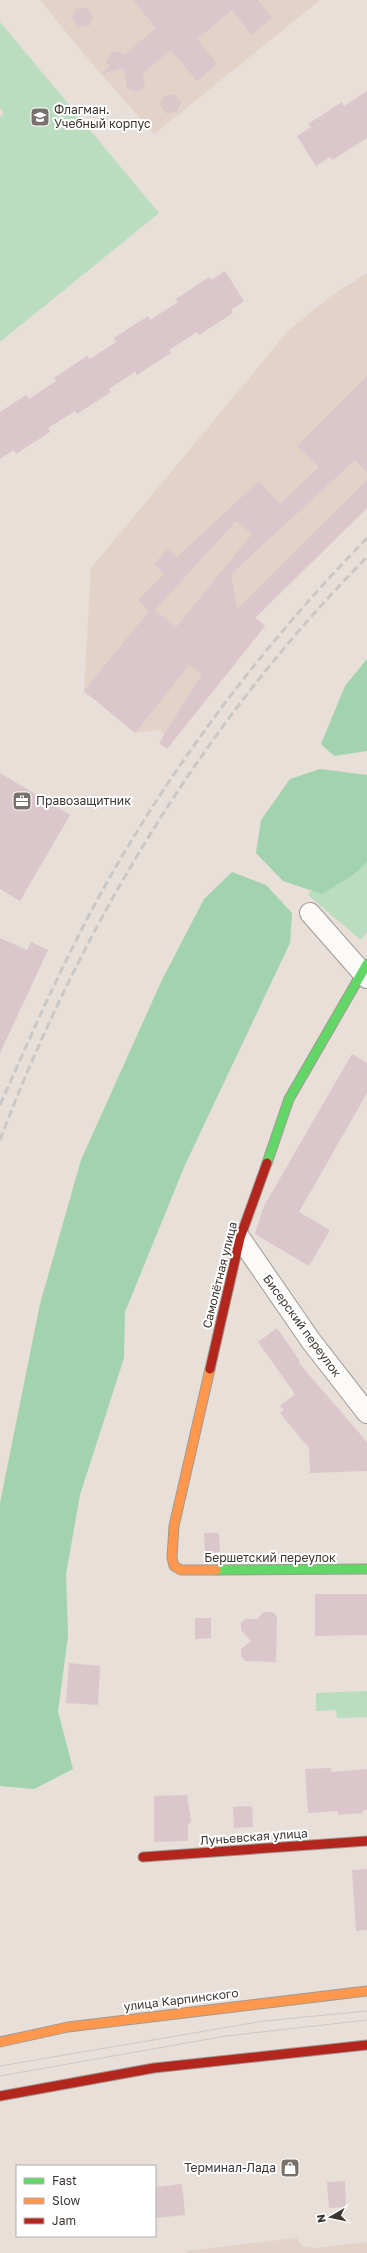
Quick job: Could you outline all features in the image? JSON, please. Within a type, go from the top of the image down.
[{"type":"street","points":[[310,912],[365,971]]},
{"type":"street","name":"Самолётная улица","points":[[174,1566],[172,1558],[174,1526],[240,1238],[289,1099],[365,971]]},
{"type":"street","name":"Бисерский переулок","points":[[240,1238],[311,1341],[367,1413]]},
{"type":"street","name":"Бершетский переулок","points":[[174,1566],[181,1570],[367,1569]]},
{"type":"street","name":"Луньевская улица","points":[[144,1857],[367,1842]]},
{"type":"street","name":"улица Карпинского","points":[[0,2042],[68,2026],[367,1991]]},
{"type":"street","points":[[0,2096],[154,2068],[229,2059],[367,2046]]},
{"type":"shaded area","points":[[40,0],[320,0],[154,134],[94,66]]},
{"type":"shaded area","points":[[367,273],[367,508],[256,617],[265,626],[173,741],[158,730],[135,733],[84,691],[91,568],[289,330],[331,296]]},
{"type":"shaded area","points":[[297,2238],[302,2246],[315,2248],[367,2242],[367,2253],[186,2253],[186,2251]]},
{"type":"green space","name":"Флагман. Учебный корпус","points":[[0,22],[159,213],[0,342],[0,117],[4,113],[0,108]]},
{"type":"green space","points":[[367,659],[367,751],[334,756],[321,744],[345,686]]},
{"type":"green space","points":[[320,769],[367,775],[367,862],[352,876],[322,894],[283,881],[256,853],[261,820],[290,779]]},
{"type":"green space","points":[[367,828],[367,932],[361,940],[308,895]]},
{"type":"green space","points":[[232,872],[266,885],[292,913],[290,943],[185,1165],[125,1312],[124,1358],[80,1495],[66,1574],[68,1636],[58,1711],[73,1769],[34,1789],[0,1786],[0,1503],[40,1304],[81,1160],[161,982],[204,899]]},
{"type":"green space","points":[[367,1691],[367,1717],[337,1718],[336,1710],[316,1711],[316,1693]]},
{"type":"building","points":[[133,0],[258,0],[272,18],[251,35],[232,10],[197,39],[217,64],[197,81],[171,50],[143,73],[145,86],[137,92],[127,89],[124,68],[100,74],[110,66],[106,63],[110,53],[120,51],[124,55],[156,28]]},
{"type":"building","points":[[87,8],[93,17],[89,26],[78,27],[72,18],[76,9]]},
{"type":"building","points":[[367,91],[367,138],[332,160],[330,157],[316,166],[297,136],[311,127],[308,124],[342,102],[344,106]]},
{"type":"building","points":[[174,94],[181,102],[177,111],[167,114],[160,105],[164,96]]},
{"type":"building","points":[[225,271],[244,301],[231,310],[233,313],[199,335],[197,332],[169,350],[171,353],[137,375],[135,372],[109,389],[111,392],[77,414],[75,411],[48,428],[50,432],[16,454],[14,450],[0,459],[0,412],[26,395],[29,399],[56,381],[54,378],[87,356],[90,359],[116,342],[114,338],[148,316],[150,320],[178,302],[176,299],[209,277],[211,280]]},
{"type":"building","points":[[367,376],[367,473],[355,460],[231,574],[237,609],[367,480],[367,508],[255,618],[265,626],[167,749],[159,743],[202,674],[189,665],[135,733],[84,691],[149,611],[138,600],[164,574],[154,564],[168,549],[177,557],[259,481],[280,504],[319,467],[297,446]],"holes":[[[236,521],[252,534],[176,627],[155,610]]]},
{"type":"building","points":[[0,773],[70,815],[20,901],[0,889]]},
{"type":"building","points":[[0,938],[27,950],[31,942],[48,950],[0,1053]]},
{"type":"building","points":[[352,1054],[367,1063],[367,1093],[299,1212],[330,1230],[309,1266],[255,1234],[264,1206]]},
{"type":"building","points":[[277,1328],[300,1361],[298,1362],[367,1442],[367,1471],[310,1473],[309,1448],[280,1413],[284,1410],[280,1406],[295,1394],[258,1342]]},
{"type":"building","points":[[204,1533],[219,1533],[220,1552],[205,1553]]},
{"type":"building","points":[[315,1594],[367,1594],[367,1635],[315,1636]]},
{"type":"building","points":[[263,1612],[273,1612],[277,1617],[276,1662],[245,1661],[241,1656],[241,1649],[251,1641],[241,1630],[241,1623],[245,1619],[258,1619]]},
{"type":"building","points":[[195,1618],[211,1618],[211,1638],[195,1639]]},
{"type":"building","points":[[69,1663],[100,1666],[98,1705],[66,1703]]},
{"type":"building","points":[[331,1768],[331,1772],[367,1769],[367,1810],[363,1810],[363,1813],[338,1815],[338,1811],[308,1813],[305,1769]]},
{"type":"building","points":[[187,1795],[191,1821],[188,1825],[188,1841],[154,1842],[154,1796]]},
{"type":"building","points":[[252,1806],[253,1827],[234,1828],[233,1807]]},
{"type":"building","points":[[367,1869],[367,1930],[356,1931],[352,1870]]},
{"type":"building","points":[[345,2181],[346,2207],[329,2208],[327,2182]]},
{"type":"building","points":[[182,2184],[185,2215],[156,2218],[156,2187]]},
{"type":"tram line","points":[[0,2066],[264,2021],[367,2011]]},
{"type":"tram line","points":[[0,2076],[226,2036],[367,2020]]},
{"type":"railway","points":[[0,1105],[48,998],[87,919],[129,845],[158,798],[222,706],[292,620],[367,538]]},
{"type":"railway","points":[[0,1140],[33,1060],[69,981],[109,904],[154,829],[201,757],[253,687],[308,620],[367,557]]},
{"type":"traffic: fast","points":[[267,1163],[289,1099],[367,964]]},
{"type":"traffic: fast","points":[[216,1570],[367,1569]]},
{"type":"traffic: slow","points":[[210,1369],[174,1526],[172,1558],[174,1566],[181,1570],[216,1570]]},
{"type":"traffic: slow","points":[[0,2042],[68,2027],[367,1991]]},
{"type":"traffic: jam","points":[[210,1369],[240,1238],[267,1163]]},
{"type":"traffic: jam","points":[[143,1857],[367,1841]]},
{"type":"traffic: jam","points":[[0,2096],[154,2068],[367,2045]]},
{"type":"place","name":"Флагман. Учебный корпус","points":[[40,117]]},
{"type":"place","name":"Правозащитник","points":[[22,801]]},
{"type":"place","name":"Терминал-Лада","points":[[290,2168]]}]
